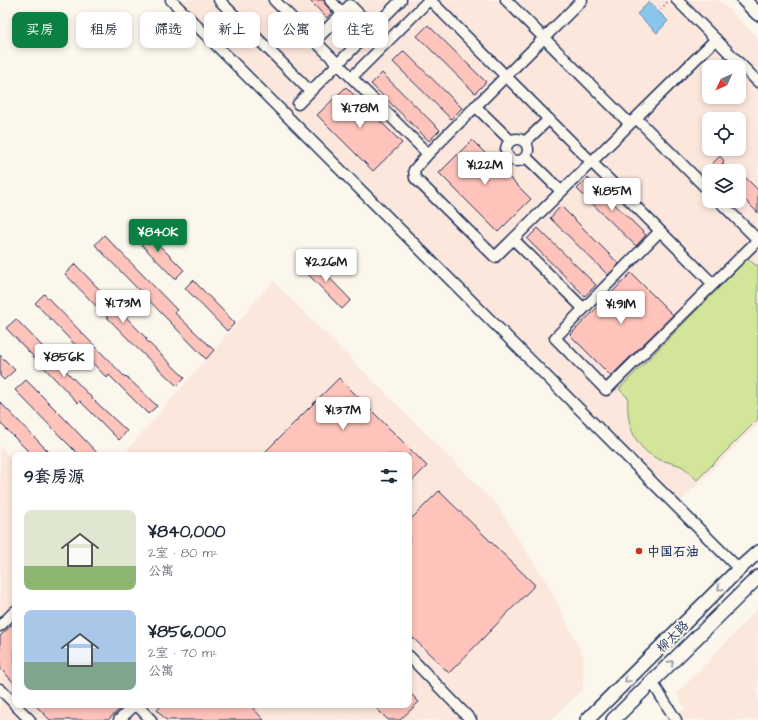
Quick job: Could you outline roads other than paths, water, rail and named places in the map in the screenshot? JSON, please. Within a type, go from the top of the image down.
[{"type":"main road","points":[[744,0],[758,14]]},
{"type":"main road","name":"柳太路","points":[[587,720],[758,552]]},
{"type":"main road","name":"柳太路","points":[[613,720],[758,577]]},
{"type":"street","points":[[171,0],[739,570]]},
{"type":"street","points":[[219,0],[310,91]]},
{"type":"street","points":[[274,0],[286,12]]},
{"type":"street","points":[[330,0],[341,12]]},
{"type":"street","points":[[388,13],[401,0]]},
{"type":"street","points":[[352,77],[430,0],[713,284]]},
{"type":"street","points":[[506,0],[544,38],[702,185]]},
{"type":"street","points":[[582,0],[475,106],[414,170],[414,178],[494,257],[716,39]]},
{"type":"street","points":[[677,0],[758,82]]},
{"type":"street","points":[[343,12],[350,5],[357,12]]},
{"type":"street","points":[[324,32],[332,23]]},
{"type":"street","points":[[322,48],[428,154]]},
{"type":"street","points":[[298,104],[354,48]]},
{"type":"street","points":[[475,106],[510,141]]},
{"type":"street","points":[[525,142],[549,119]]},
{"type":"street","points":[[517,139],[525,142],[528,151],[526,157],[519,161],[512,160],[507,154],[507,147],[510,141],[517,139]]},
{"type":"street","points":[[526,157],[561,191]]},
{"type":"street","points":[[660,231],[555,338],[606,390],[758,240],[726,208]]},
{"type":"street","points":[[513,239],[583,308]]},
{"type":"street","points":[[0,626],[12,614]]},
{"type":"street","points":[[412,659],[471,720]]},
{"type":"street","points":[[652,682],[676,720]]},
{"type":"street","points":[[0,689],[12,702]]},
{"type":"street","points":[[18,708],[30,720]]},
{"type":"street","points":[[119,720],[133,708]]},
{"type":"street","points":[[139,708],[151,720]]},
{"type":"water","points":[[649,2],[668,21],[657,33],[637,14]]},
{"type":"place","name":"中国石油","points":[[639,551]]}]
